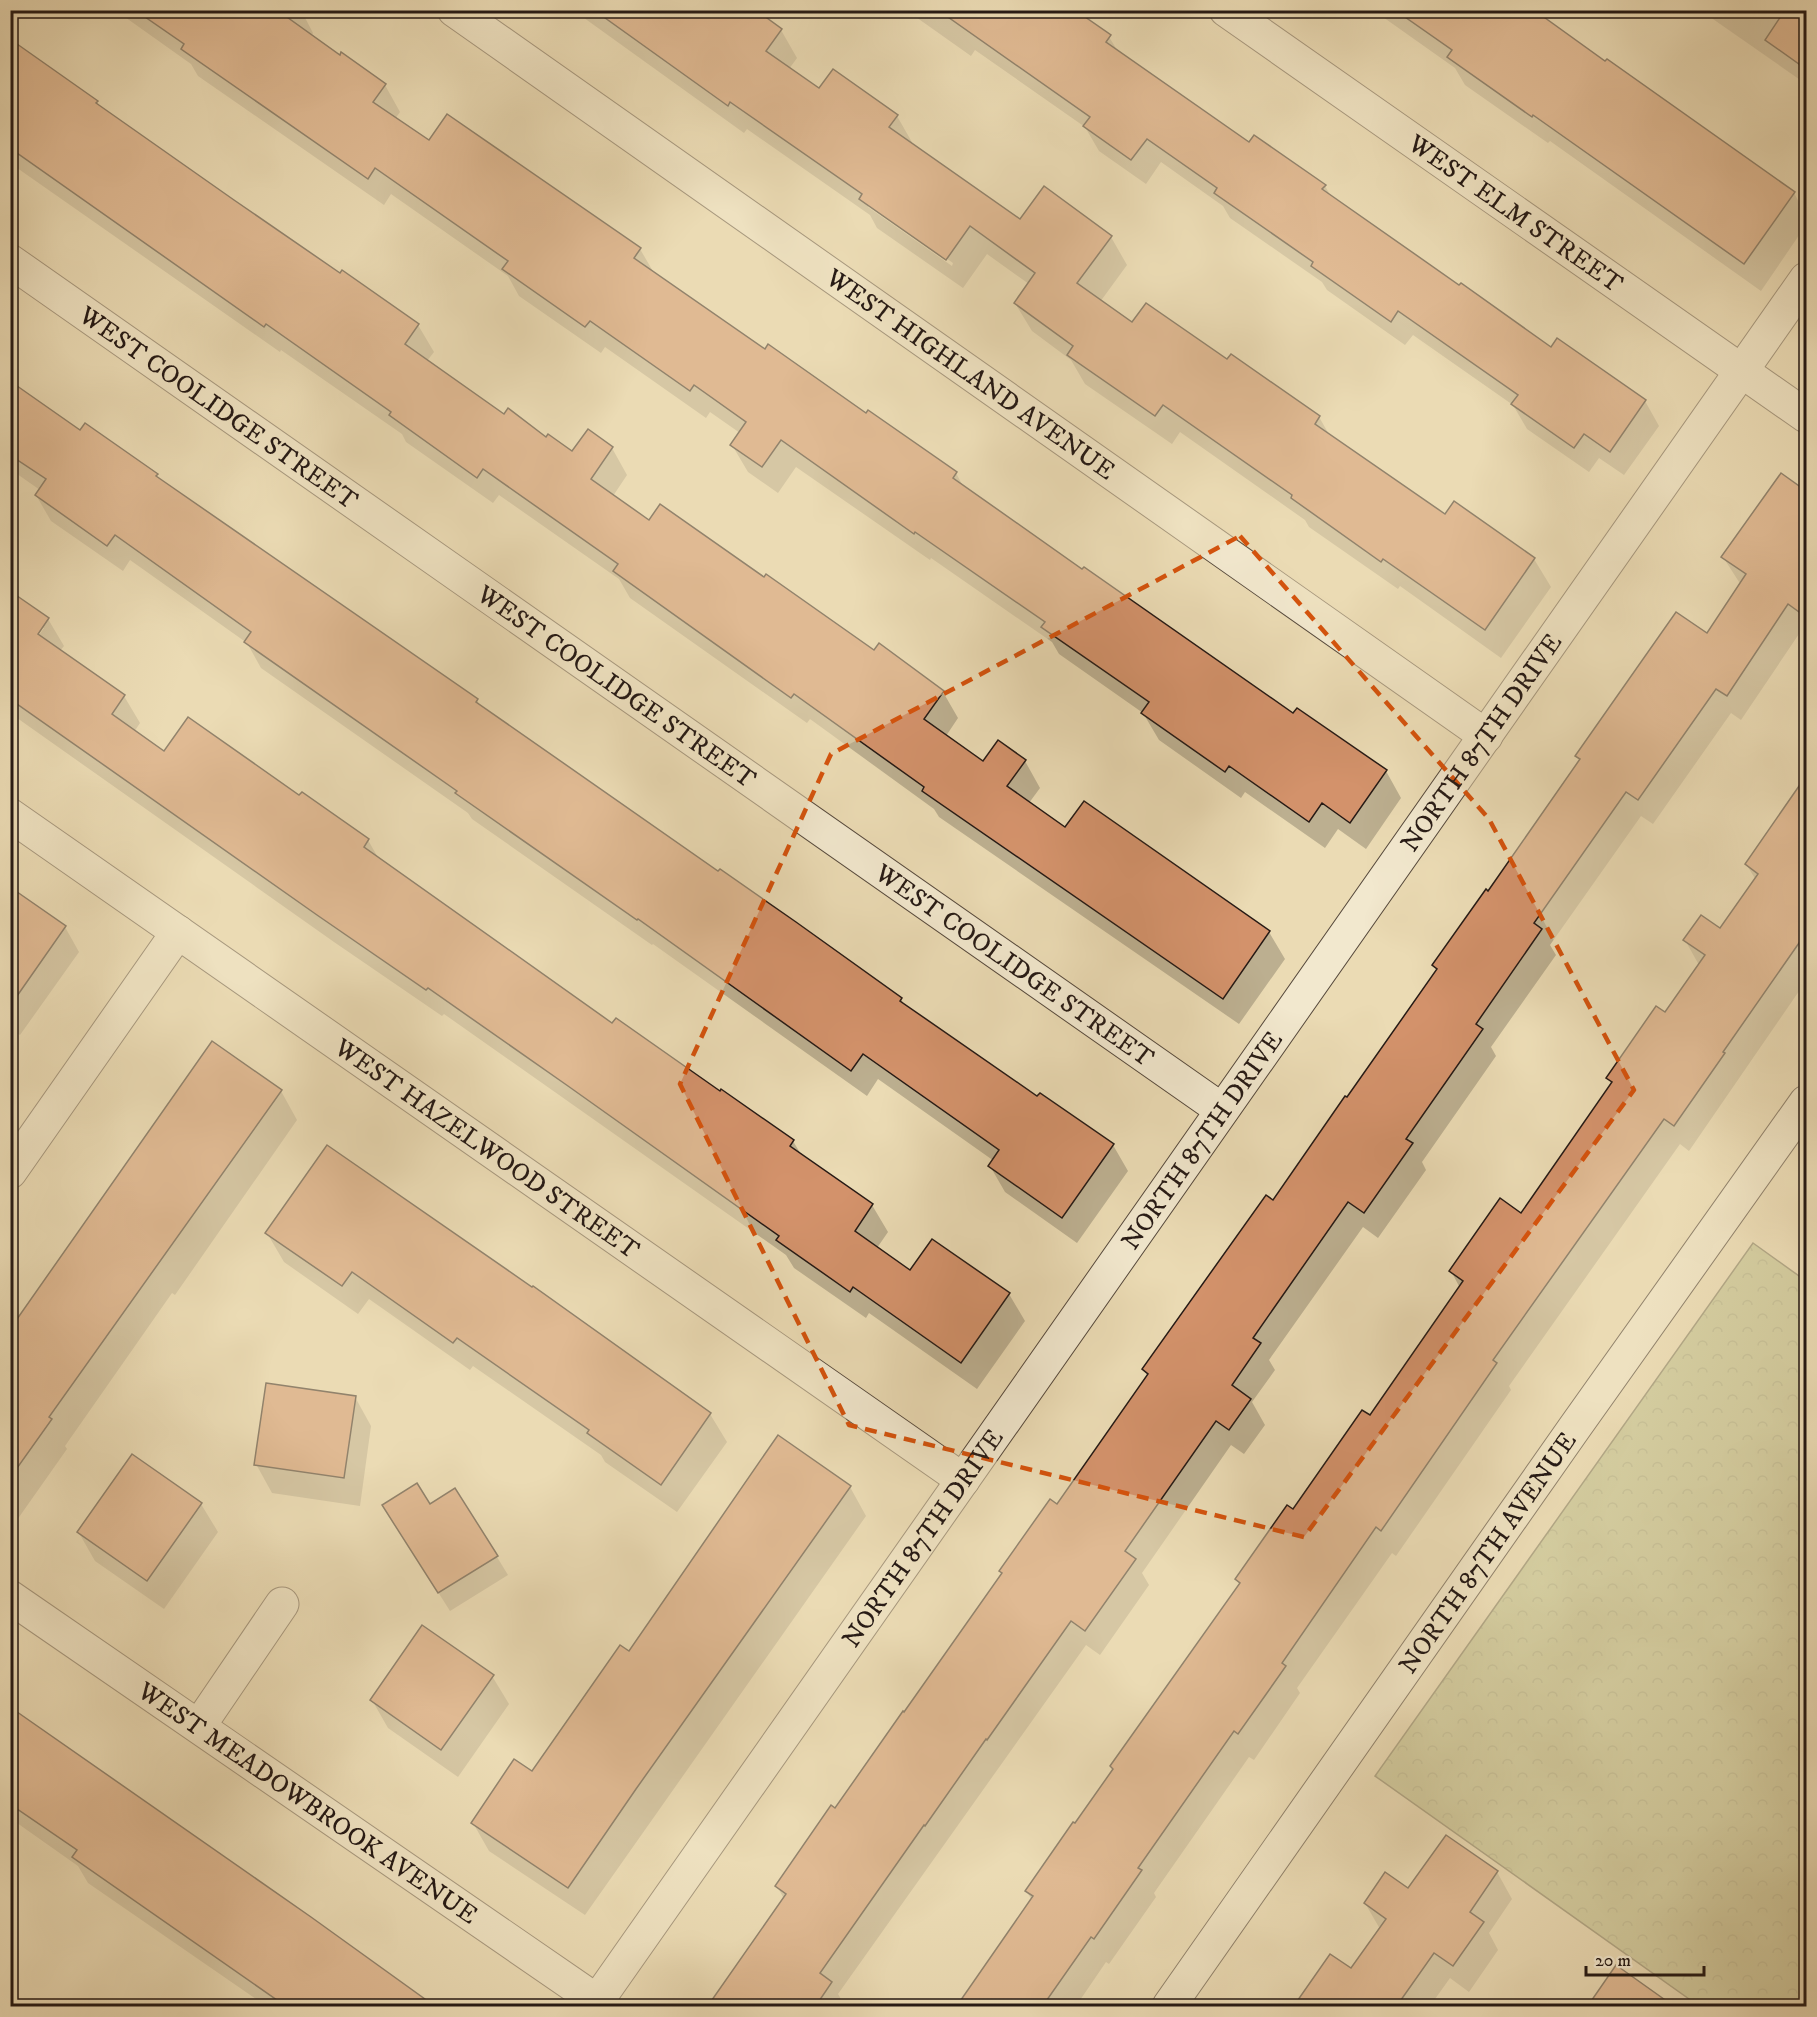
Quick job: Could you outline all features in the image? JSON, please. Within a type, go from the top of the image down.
[{"type":"street","name":"WEST HIGHLAND AVENUE","points":[[453,10],[1486,736]]},
{"type":"street","name":"WEST ELM STREET","points":[[1226,10],[1806,416]]},
{"type":"street","name":"WEST COOLIDGE STREET","points":[[10,261],[1222,1110]]},
{"type":"street","name":"NORTH 87TH DRIVE","points":[[600,2004],[963,1480],[1806,279]]},
{"type":"street","name":"WEST HAZELWOOD STREET","points":[[10,815],[963,1480]]},
{"type":"street","points":[[10,1172],[178,932]]},
{"type":"street","name":"NORTH 87TH AVENUE","points":[[1170,2007],[1575,1427],[1806,1102]]},
{"type":"street","name":"WEST MEADOWBROOK AVENUE","points":[[10,1597],[600,2004]]},
{"type":"street","points":[[199,1726],[282,1604]]},
{"type":"highlighted area","points":[[1240,536],[1489,819],[1634,1090],[1304,1537],[849,1425],[680,1084],[831,754]]},
{"type":"green space","points":[[1753,1243],[1806,1281],[1806,2006],[1699,2006],[1375,1776]]},
{"type":"building","points":[[135,10],[277,10],[340,55],[341,52],[386,84],[373,102],[429,140],[447,114],[641,248],[634,258],[765,349],[768,344],[866,413],[868,410],[957,472],[953,478],[1082,569],[1084,567],[1293,713],[1297,708],[1387,770],[1350,823],[1322,803],[1309,822],[1229,766],[1225,772],[1141,713],[1149,702],[1041,627],[1045,622],[915,532],[914,534],[781,440],[762,467],[730,445],[746,422],[694,385],[690,391],[590,321],[585,327],[502,269],[508,261],[375,168],[368,179],[181,49],[184,44]]},
{"type":"building","points":[[594,10],[756,10],[782,29],[766,51],[819,88],[833,69],[898,115],[889,127],[1020,219],[1044,186],[1112,236],[1077,283],[1132,322],[1146,303],[1227,359],[1231,354],[1320,416],[1315,424],[1445,514],[1454,501],[1535,558],[1485,630],[1383,559],[1381,562],[1291,498],[1292,495],[1163,405],[1155,416],[1067,355],[1073,346],[1014,303],[1035,273],[970,226],[946,260],[859,199],[862,194],[730,102],[728,106]]},
{"type":"building","points":[[938,10],[1075,10],[1111,35],[1106,42],[1249,142],[1254,135],[1326,185],[1322,189],[1459,285],[1461,283],[1551,347],[1557,338],[1646,400],[1610,452],[1584,434],[1574,448],[1511,404],[1518,395],[1398,311],[1391,322],[1311,266],[1313,262],[1214,193],[1217,188],[1147,139],[1131,160],[1083,126],[1090,117]]},
{"type":"building","points":[[1395,10],[1534,10],[1795,192],[1744,264],[1447,57],[1452,50]]},
{"type":"building","points":[[1785,10],[1806,10],[1806,69],[1765,40]]},
{"type":"building","points":[[10,39],[234,200],[340,273],[342,270],[419,324],[405,344],[504,414],[508,408],[546,437],[548,434],[572,451],[588,429],[613,447],[591,479],[649,520],[660,504],[764,577],[766,574],[874,650],[879,643],[944,691],[924,719],[983,761],[998,740],[1026,760],[1007,786],[1065,827],[1084,801],[1270,931],[1223,999],[922,791],[924,787],[794,694],[791,698],[613,571],[618,564],[483,469],[477,478],[389,415],[391,412],[266,324],[264,327],[10,148]]},
{"type":"building","points":[[10,381],[80,430],[85,423],[158,474],[156,476],[478,699],[476,702],[718,871],[720,869],[796,922],[902,998],[900,1001],[1037,1096],[1040,1093],[1114,1144],[1062,1218],[988,1166],[999,1150],[863,1054],[851,1071],[244,642],[251,632],[115,535],[107,546],[35,495],[46,479],[10,455]]},
{"type":"building","points":[[1781,473],[1806,491],[1806,617],[1788,604],[1727,696],[1716,689],[1638,800],[1626,792],[1534,923],[1542,929],[1476,1024],[1483,1029],[1406,1139],[1413,1143],[1364,1213],[1348,1202],[1253,1338],[1261,1343],[1232,1385],[1251,1399],[1229,1430],[1216,1421],[1125,1551],[1136,1559],[1085,1631],[1071,1621],[924,1825],[820,1973],[832,1982],[815,2007],[707,2007],[786,1894],[775,1886],[831,1805],[835,1808],[904,1712],[1002,1573],[999,1571],[1050,1499],[1057,1504],[1148,1374],[1142,1369],[1266,1195],[1273,1200],[1345,1096],[1347,1097],[1437,969],[1432,965],[1486,889],[1488,891],[1580,759],[1575,756],[1676,612],[1707,633],[1746,574],[1721,557]]},
{"type":"building","points":[[10,591],[49,618],[38,634],[125,695],[112,714],[164,751],[188,717],[299,795],[302,792],[369,839],[364,847],[612,1023],[616,1018],[794,1140],[790,1146],[873,1204],[855,1231],[910,1270],[932,1239],[1010,1293],[961,1363],[853,1287],[850,1292],[776,1240],[779,1236],[568,1086],[428,988],[426,990],[317,915],[10,699]]},
{"type":"building","points":[[1806,776],[1806,933],[1723,1052],[1725,1053],[1674,1126],[1664,1119],[1493,1360],[1497,1363],[1381,1531],[1376,1527],[1282,1663],[1286,1666],[1238,1734],[1234,1731],[1138,1868],[1142,1870],[1094,1939],[1091,1937],[1042,2007],[956,2007],[1033,1896],[1025,1891],[1113,1769],[1110,1766],[1240,1583],[1235,1579],[1287,1505],[1293,1509],[1362,1410],[1370,1415],[1463,1281],[1449,1271],[1500,1198],[1521,1213],[1612,1082],[1606,1078],[1656,1006],[1665,1012],[1705,955],[1683,940],[1701,915],[1720,928],[1758,874],[1745,864]]},
{"type":"building","points":[[10,887],[66,926],[10,1006]]},
{"type":"building","points":[[212,1041],[282,1090],[49,1417],[52,1419],[10,1478],[10,1329]]},
{"type":"building","points":[[327,1145],[533,1286],[711,1413],[661,1485],[587,1433],[589,1430],[457,1338],[453,1343],[352,1272],[342,1286],[265,1233]]},
{"type":"building","points":[[266,1383],[356,1396],[344,1478],[254,1465]]},
{"type":"building","points":[[778,1435],[851,1486],[568,1888],[471,1823],[514,1759],[532,1771],[620,1645],[629,1651]]},
{"type":"building","points":[[132,1454],[202,1503],[147,1581],[77,1532]]},
{"type":"building","points":[[417,1483],[430,1504],[455,1488],[498,1556],[438,1593],[382,1505]]},
{"type":"building","points":[[422,1625],[494,1675],[441,1750],[370,1700]]},
{"type":"building","points":[[10,1707],[436,2007],[287,2007],[72,1857],[77,1850],[10,1804]]},
{"type":"building","points":[[1446,1835],[1498,1871],[1470,1912],[1484,1922],[1453,1966],[1434,1953],[1396,2007],[1293,2007],[1330,1954],[1351,1968],[1386,1919],[1364,1903],[1385,1872],[1408,1888]]},
{"type":"building","points":[[1616,1965],[1675,2007],[1587,2007]]}]
